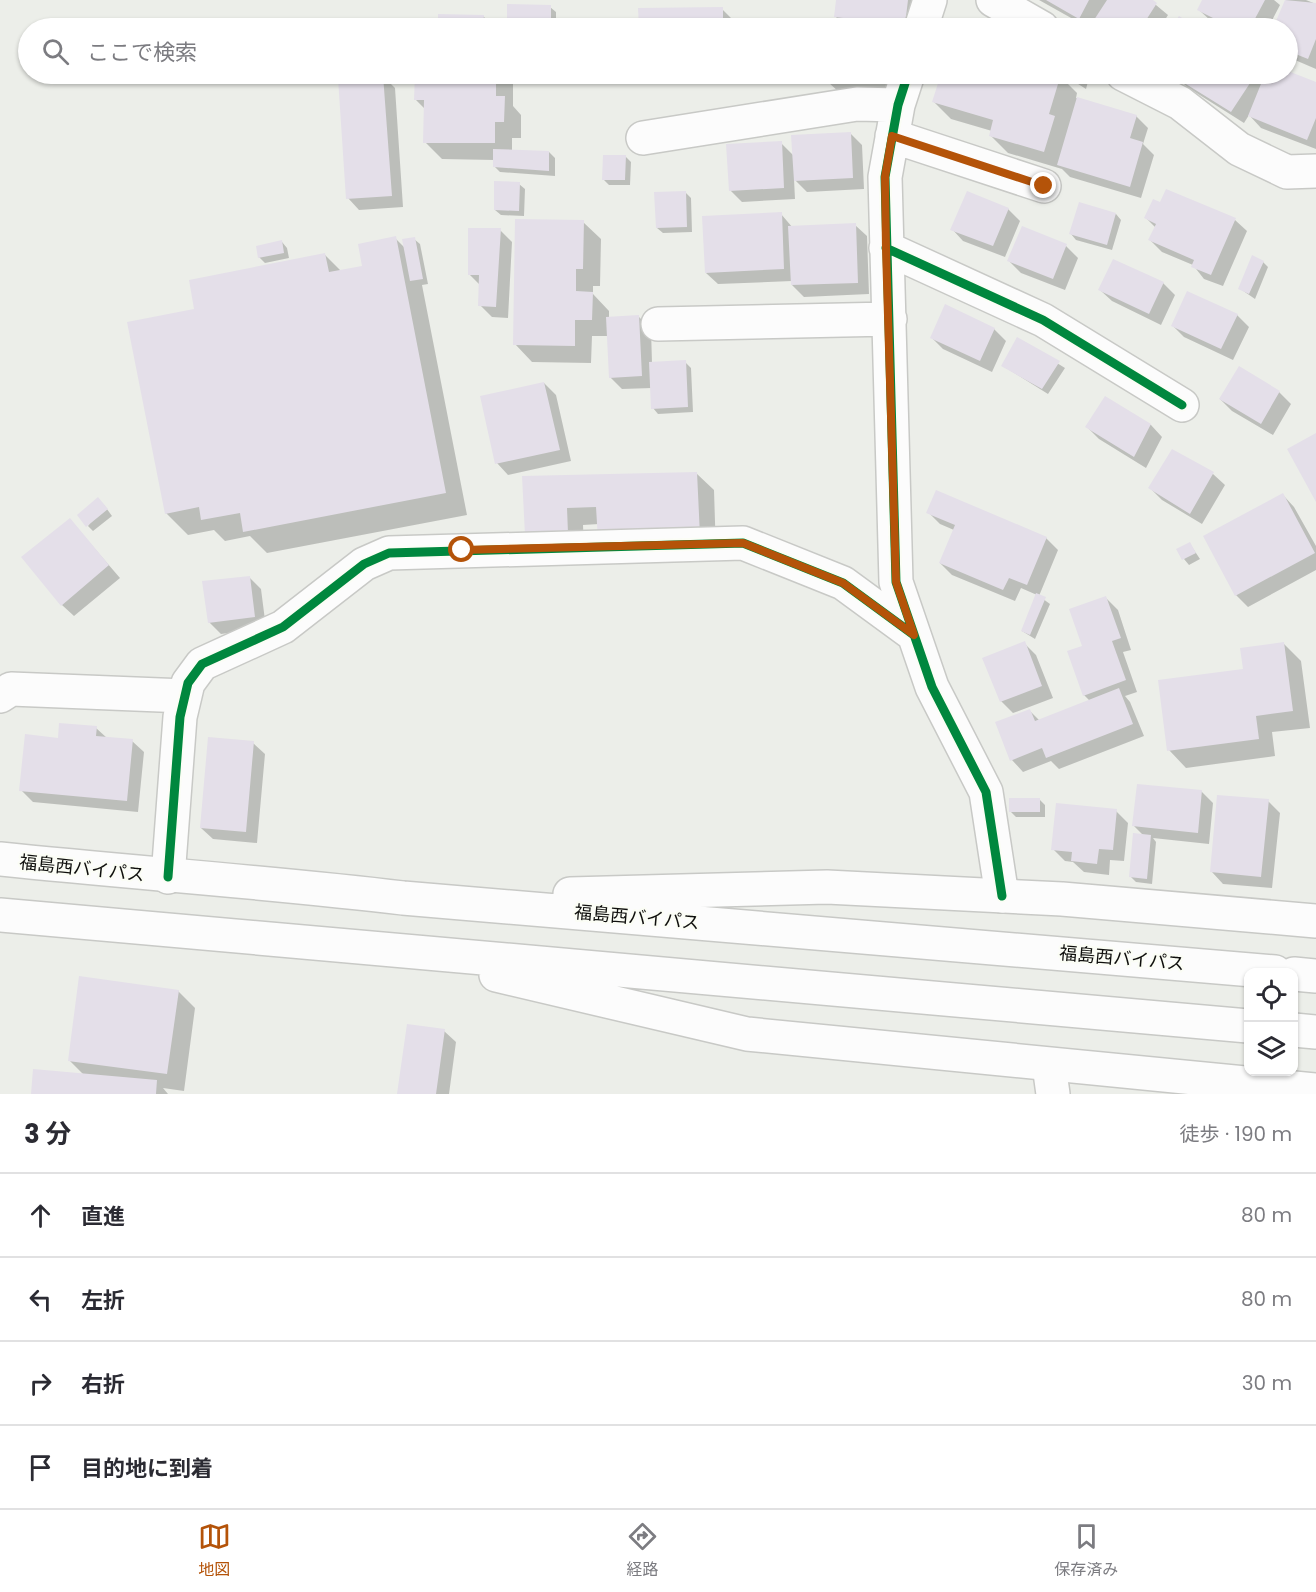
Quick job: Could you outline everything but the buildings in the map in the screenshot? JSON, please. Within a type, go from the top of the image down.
[{"type":"main road","points":[[924,18],[930,0]]},
{"type":"main road","points":[[993,0],[1024,18]]},
{"type":"main road","points":[[905,84],[895,120],[885,177],[896,582],[932,687],[986,792],[1002,896]]},
{"type":"main road","points":[[1143,84],[1180,103],[1239,149],[1287,172],[1316,171]]},
{"type":"main road","points":[[643,138],[857,104],[1044,186]]},
{"type":"main road","points":[[886,249],[1043,320],[1182,405]]},
{"type":"main road","points":[[658,324],[890,319]]},
{"type":"main road","points":[[168,877],[180,717],[188,683],[202,664],[283,627],[364,564],[389,553],[743,543],[843,583],[914,635]]},
{"type":"main road","points":[[0,696],[11,689],[185,696]]},
{"type":"main road","name":"福島西バイパス","points":[[0,859],[168,877],[292,885],[403,898],[1244,969]]},
{"type":"main road","points":[[403,898],[827,887],[1062,898],[1316,921]]},
{"type":"main road","points":[[0,915],[1244,1026]]},
{"type":"main road","points":[[381,948],[747,1034],[1051,1080],[1316,1090]]},
{"type":"main road","points":[[1298,974],[1316,976]]},
{"type":"main road","points":[[1298,1030],[1316,1032]]},
{"type":"cycle path","points":[[905,84],[898,105],[885,177],[896,582],[932,687],[986,792],[1002,896]]},
{"type":"cycle path","points":[[886,248],[1043,320],[1182,405]]},
{"type":"cycle path","points":[[168,877],[180,717],[188,683],[202,664],[283,627],[364,564],[389,553],[743,543],[843,583],[914,635]]},
{"type":"route","points":[[462,550],[743,543],[843,583],[914,635],[896,582],[885,177],[892,136],[1044,186]]}]
